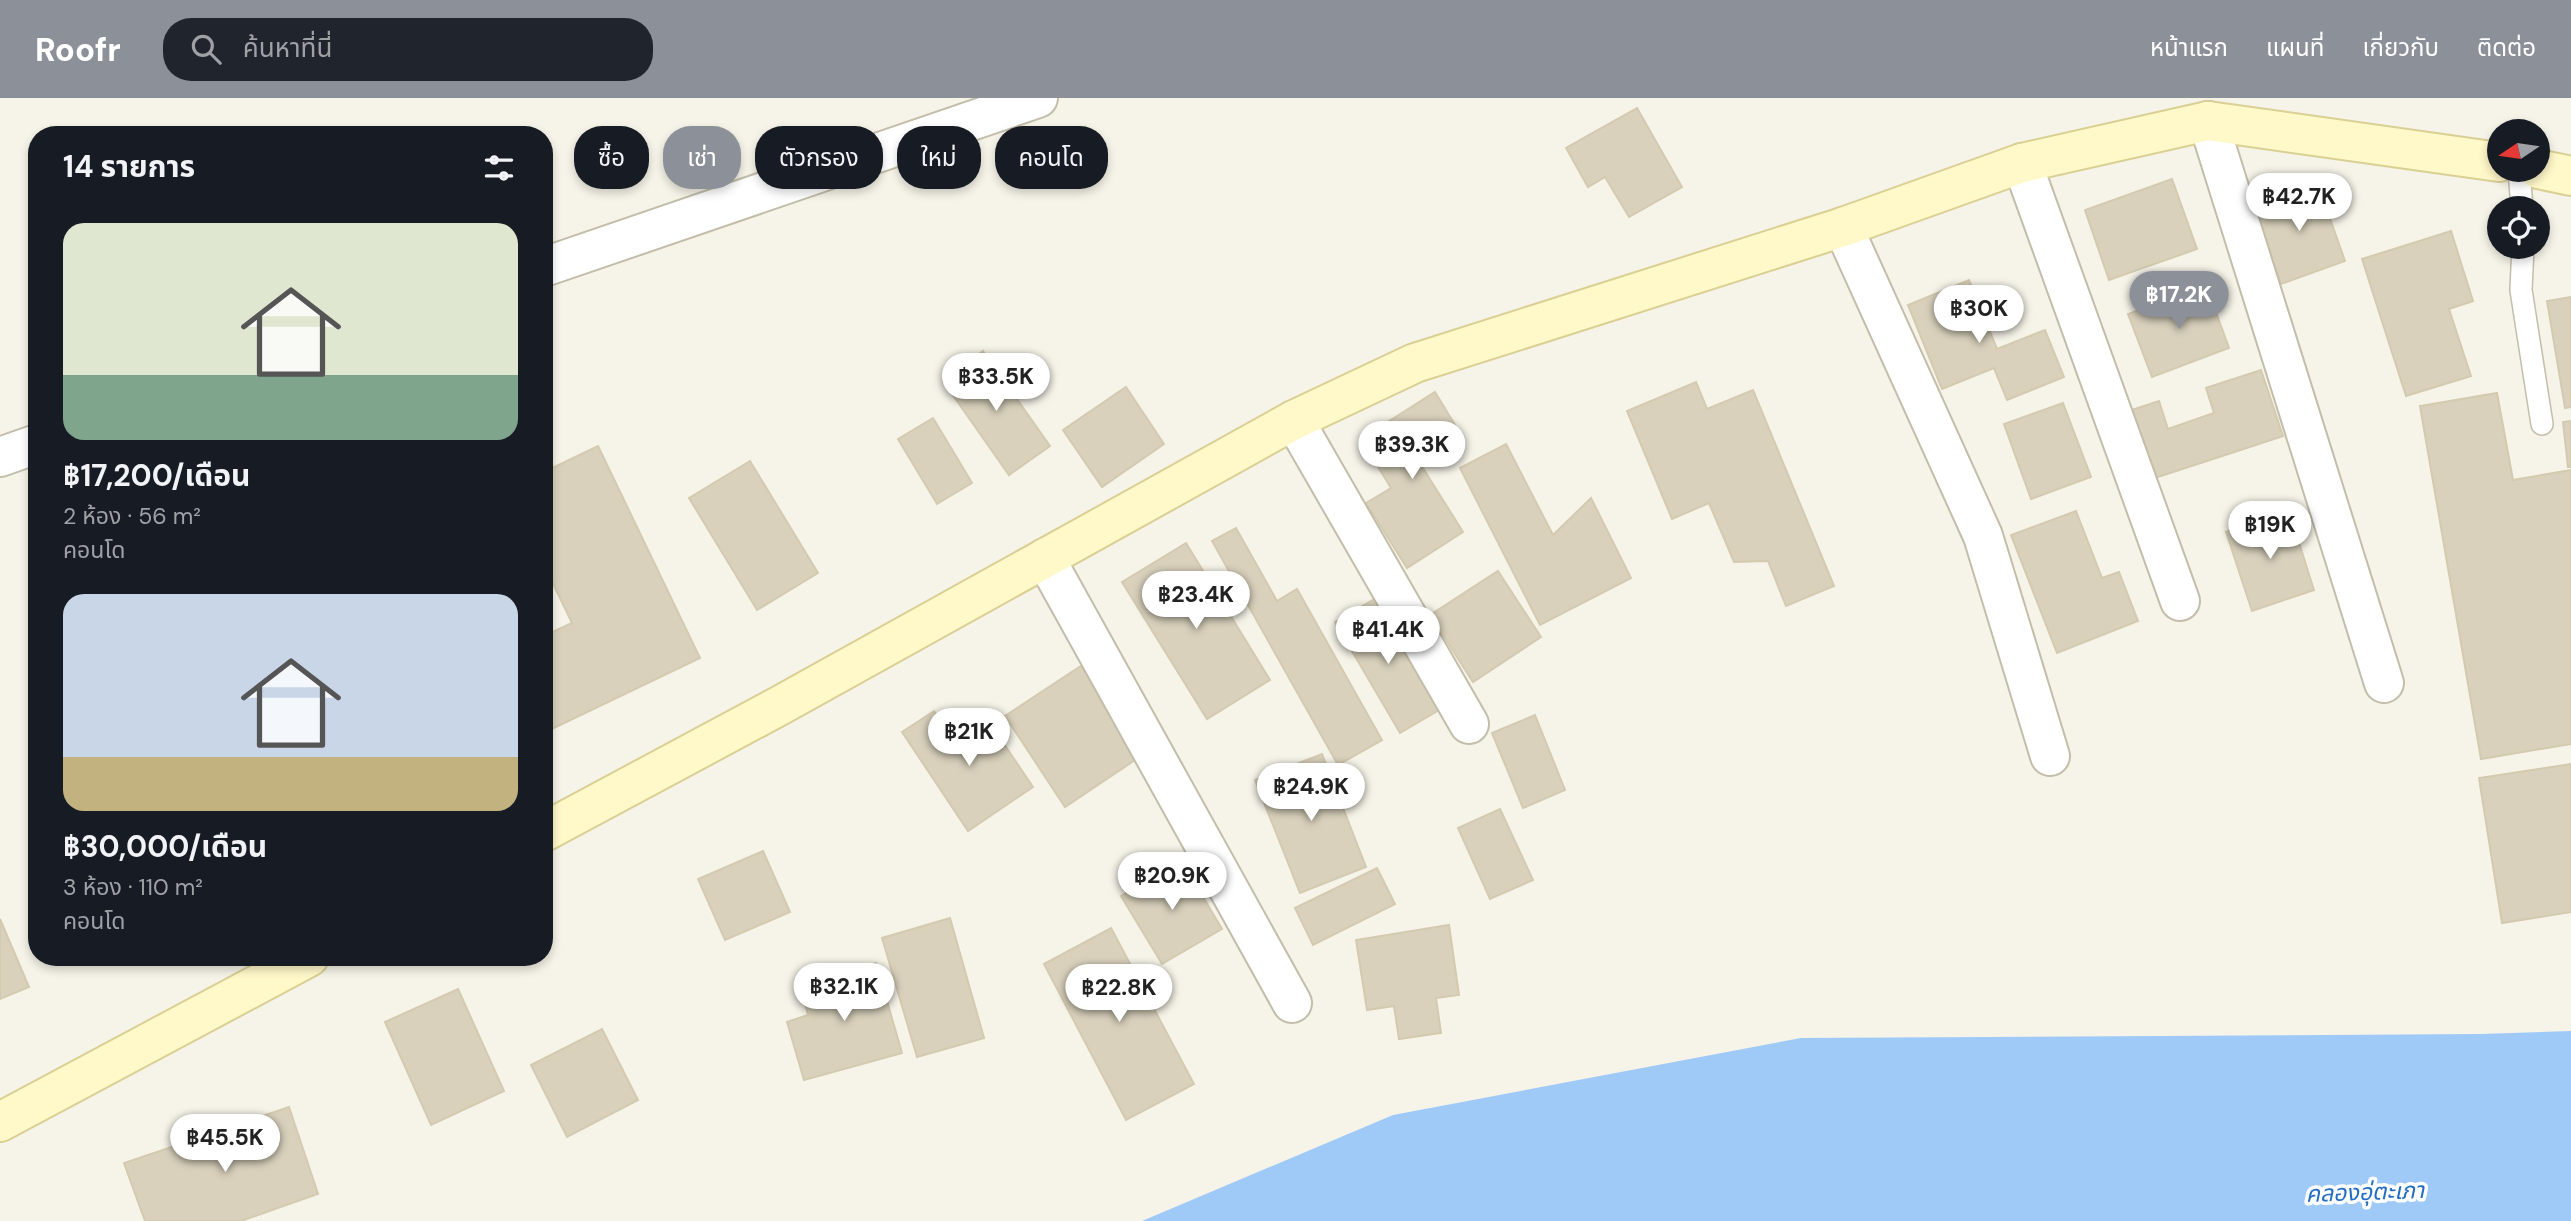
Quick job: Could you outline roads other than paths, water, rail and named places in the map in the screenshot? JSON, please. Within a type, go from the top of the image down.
[{"type":"street","points":[[553,264],[1038,98]]},
{"type":"street","points":[[553,827],[779,706],[1294,420],[1415,363],[1843,226],[2022,163],[2208,121],[2487,160]]},
{"type":"street","points":[[2208,121],[2384,683]]},
{"type":"street","points":[[2022,163],[2180,601]]},
{"type":"street","points":[[2550,172],[2571,176]]},
{"type":"street","points":[[1843,226],[1983,536],[2050,756]]},
{"type":"street","points":[[1294,420],[1469,724]]},
{"type":"street","points":[[0,457],[28,447]]},
{"type":"street","points":[[1045,558],[1292,1003]]},
{"type":"street","points":[[0,1122],[292,966]]},
{"type":"lane","points":[[2522,259],[2521,290],[2542,424]]},
{"type":"water","name":"คลองอุ่ตะเภา","points":[[2571,1031],[2571,1221],[1142,1221],[1393,1115],[1801,1038],[2481,1034]]}]
